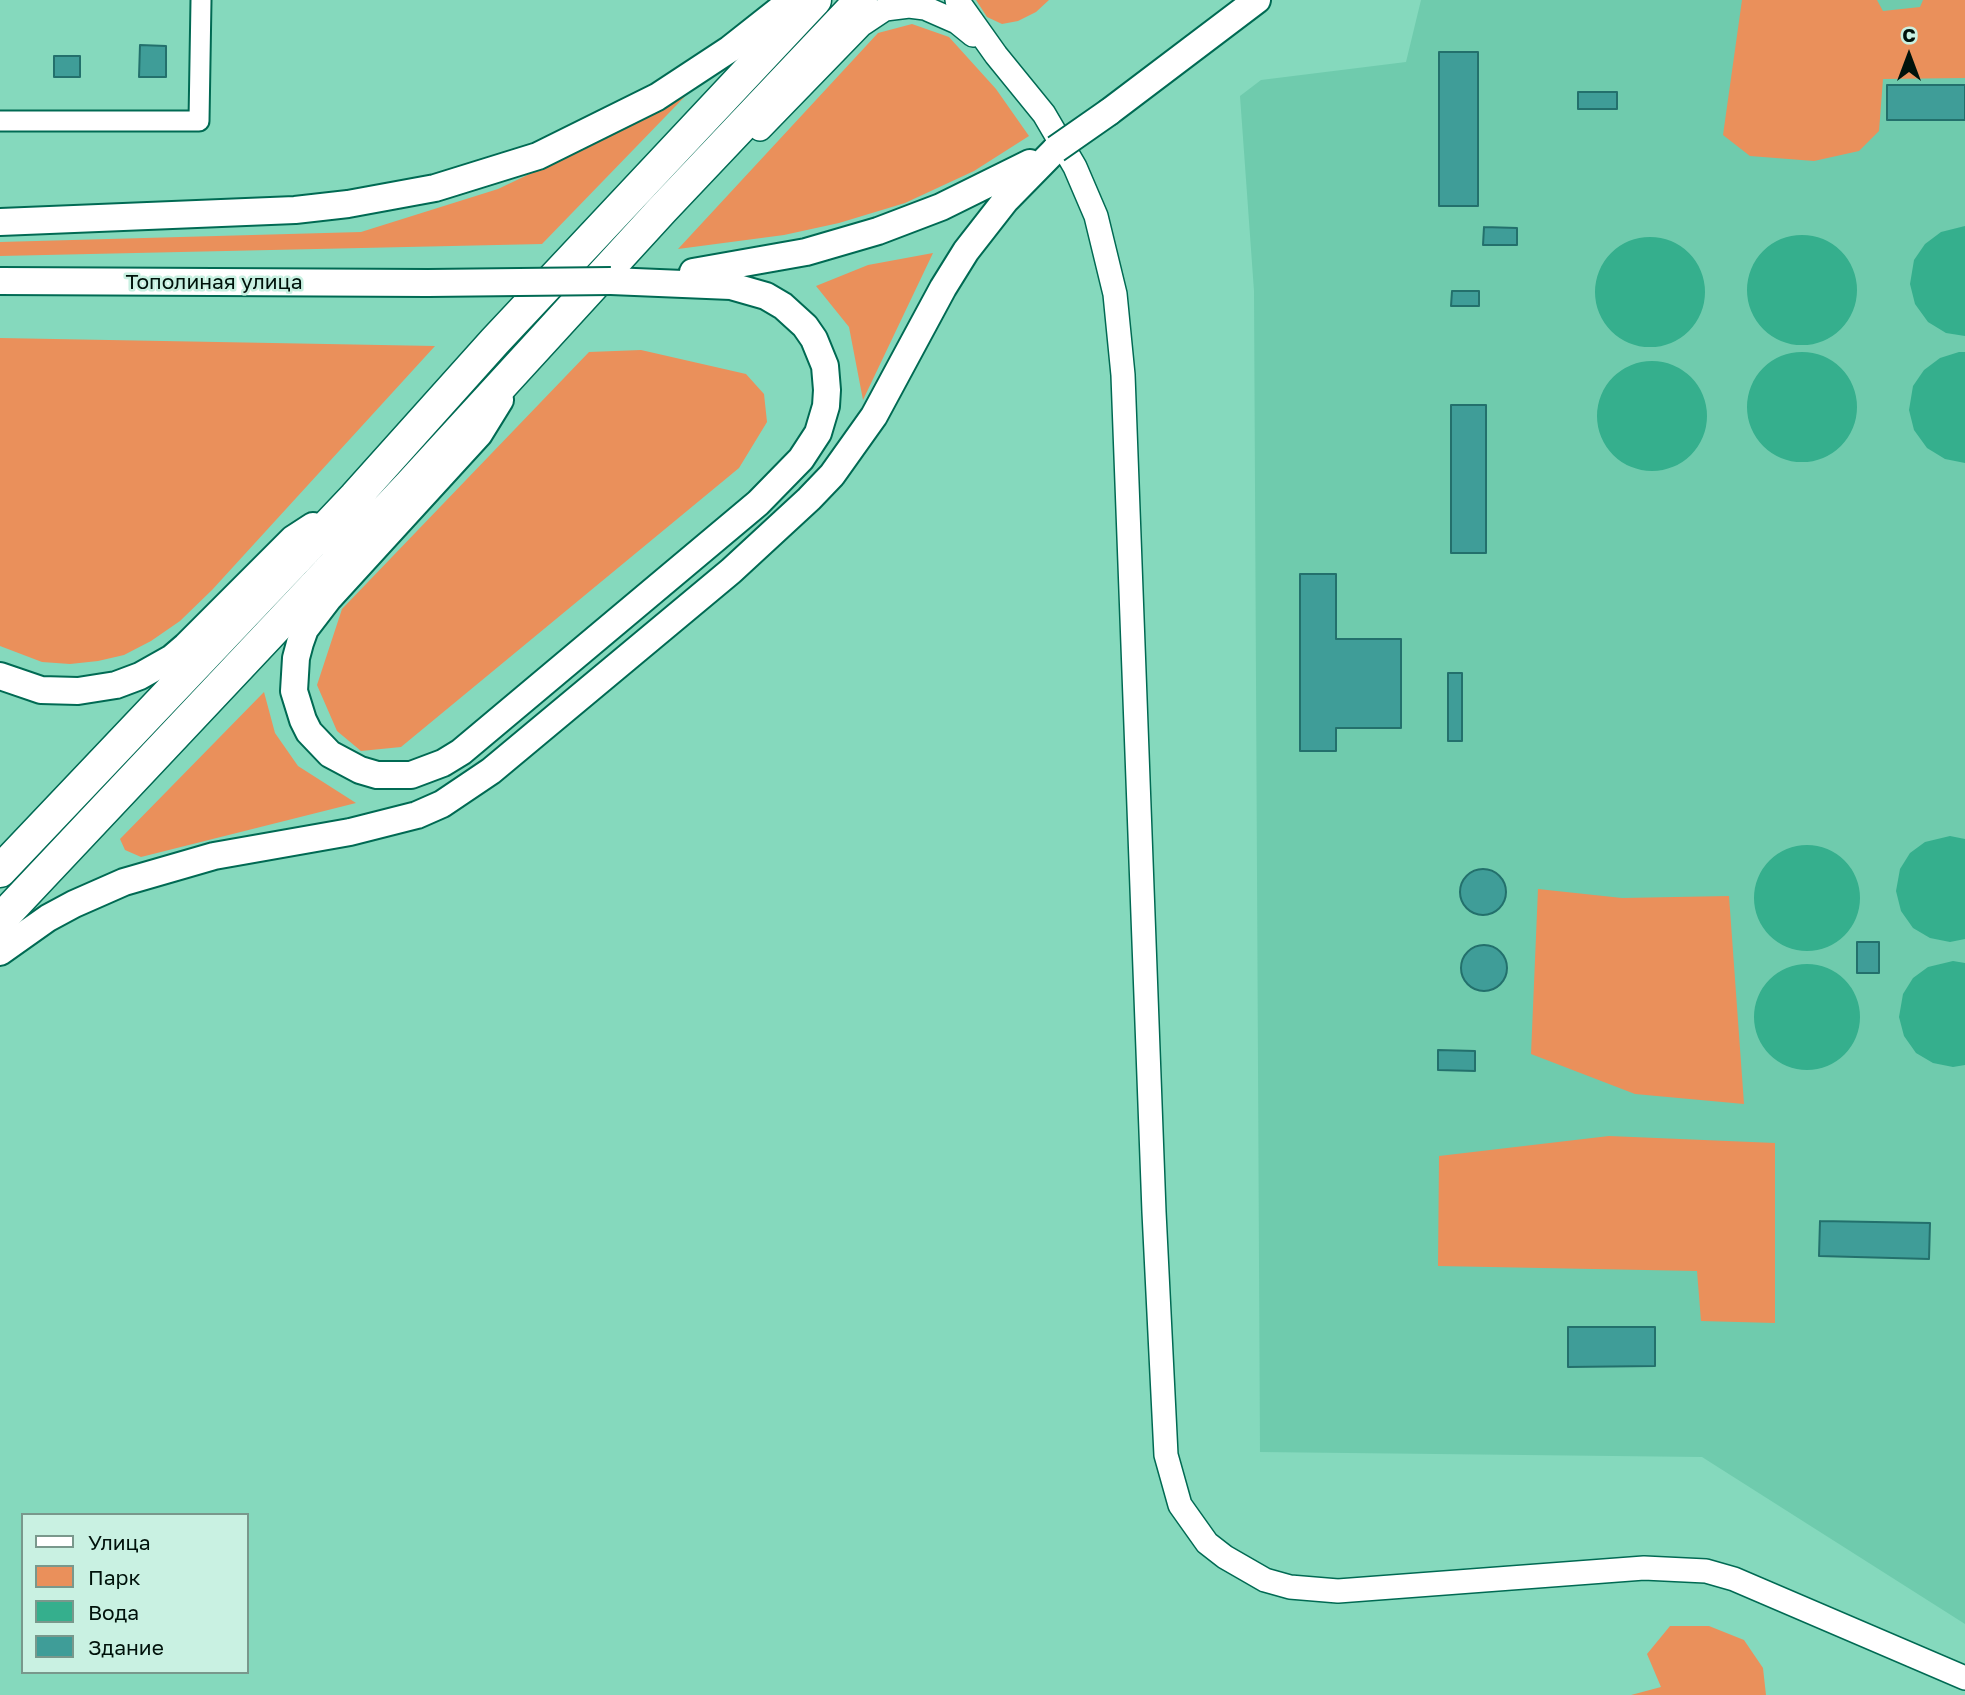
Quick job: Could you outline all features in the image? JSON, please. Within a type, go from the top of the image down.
[{"type":"highway","points":[[0,871],[355,496],[495,341],[815,0]]},
{"type":"highway","points":[[0,920],[861,0]]},
{"type":"main road","points":[[0,222],[295,211],[348,205],[435,188],[538,156],[647,102],[730,49],[792,0]]},
{"type":"main road","points":[[687,278],[838,244],[999,192],[1257,0]]},
{"type":"main road","points":[[0,952],[48,918],[124,882],[214,856],[385,825],[442,804],[491,771],[731,571],[832,475],[874,416],[999,192]]},
{"type":"main road","points":[[525,360],[479,434],[328,599],[305,629],[296,658],[294,691],[297,707],[309,732],[342,763],[377,775],[395,776],[428,770],[461,752],[720,536],[785,477],[811,446],[822,423],[826,406],[827,377],[820,351],[805,326],[783,306],[766,296],[687,278]]},
{"type":"main road","name":"Тополиная улица","points":[[0,281],[428,283],[687,278]]},
{"type":"main road","points":[[0,676],[41,690],[78,691],[116,685],[148,672],[186,646],[293,540],[355,496]]},
{"type":"street","points":[[0,121],[199,121],[201,0]]},
{"type":"street","points":[[957,0],[996,55],[1044,114],[1087,191],[1104,244],[1118,320],[1123,375],[1154,1212],[1166,1455],[1180,1505],[1207,1543],[1225,1557],[1265,1580],[1290,1587],[1338,1591],[1644,1568],[1706,1571],[1734,1579],[1965,1678]]},
{"type":"street","points":[[709,161],[759,130],[861,25],[885,9],[909,6],[941,13],[957,22],[996,55]]},
{"type":"shaded area","points":[[1421,0],[1965,0],[1965,1624],[1702,1457],[1260,1452],[1254,291],[1240,96],[1261,80],[1406,62]]},
{"type":"green space","points":[[976,0],[1049,0],[1036,12],[1018,21],[1002,24],[987,17]]},
{"type":"green space","points":[[1742,0],[1877,0],[1883,11],[1920,7],[1923,0],[1965,0],[1965,78],[1883,79],[1879,131],[1859,151],[1814,161],[1750,156],[1723,135]]},
{"type":"green space","points":[[912,24],[949,37],[996,89],[1029,136],[974,171],[905,203],[839,223],[784,235],[678,249],[878,33]]},
{"type":"green space","points":[[697,84],[542,244],[0,256],[0,242],[361,232],[498,189],[641,121]]},
{"type":"green space","points":[[933,253],[863,400],[849,327],[816,286],[868,265]]},
{"type":"green space","points":[[0,338],[435,346],[212,590],[180,621],[124,655],[70,664],[42,662],[0,646]]},
{"type":"green space","points":[[641,350],[746,374],[764,394],[767,422],[739,468],[401,747],[361,751],[337,731],[317,685],[342,609],[589,352]]},
{"type":"green space","points":[[264,692],[275,733],[298,766],[356,803],[141,857],[125,850],[120,839]]},
{"type":"green space","points":[[1538,889],[1622,898],[1729,896],[1744,1104],[1635,1094],[1531,1054]]},
{"type":"green space","points":[[1609,1136],[1775,1143],[1775,1323],[1701,1321],[1697,1271],[1438,1266],[1439,1156]]},
{"type":"green space","points":[[1670,1626],[1709,1626],[1744,1640],[1763,1668],[1766,1695],[1631,1695],[1661,1687],[1647,1654]]},
{"type":"water","points":[[1965,226],[1965,336],[1946,333],[1928,322],[1915,304],[1910,284],[1914,260],[1925,244],[1941,232]]},
{"type":"water","points":[[1802,235],[1823,239],[1841,251],[1853,269],[1857,290],[1853,311],[1841,329],[1823,341],[1802,345],[1781,341],[1763,329],[1751,311],[1747,290],[1751,269],[1763,251],[1781,239]]},
{"type":"water","points":[[1650,237],[1671,241],[1689,253],[1701,271],[1705,292],[1701,313],[1689,331],[1671,343],[1650,347],[1629,343],[1611,331],[1599,313],[1595,292],[1599,271],[1611,253],[1629,241]]},
{"type":"water","points":[[1802,352],[1823,356],[1841,368],[1853,386],[1857,407],[1853,428],[1841,446],[1823,458],[1802,462],[1781,458],[1763,446],[1751,428],[1747,407],[1751,386],[1763,368],[1781,356]]},
{"type":"water","points":[[1965,352],[1965,463],[1945,459],[1927,448],[1914,430],[1909,410],[1913,386],[1924,370],[1940,358]]},
{"type":"water","points":[[1652,361],[1673,365],[1691,377],[1703,395],[1707,416],[1703,437],[1691,455],[1673,467],[1652,471],[1631,467],[1613,455],[1601,437],[1597,416],[1601,395],[1613,377],[1631,365]]},
{"type":"water","points":[[1950,836],[1965,839],[1965,939],[1950,942],[1930,938],[1913,928],[1901,911],[1896,891],[1900,869],[1910,853],[1925,842]]},
{"type":"water","points":[[1807,845],[1827,849],[1844,861],[1856,878],[1860,898],[1856,918],[1844,935],[1827,947],[1807,951],[1787,947],[1770,935],[1758,918],[1754,898],[1758,878],[1770,861],[1787,849]]},
{"type":"water","points":[[1953,961],[1965,963],[1965,1065],[1953,1067],[1933,1063],[1916,1053],[1904,1036],[1899,1017],[1903,994],[1913,978],[1928,967]]},
{"type":"water","points":[[1807,964],[1827,968],[1844,980],[1856,997],[1860,1017],[1856,1037],[1844,1054],[1827,1066],[1807,1070],[1787,1066],[1770,1054],[1758,1037],[1754,1017],[1758,997],[1770,980],[1787,968]]},
{"type":"building","points":[[140,45],[166,46],[166,77],[139,77]]},
{"type":"building","points":[[1439,52],[1478,52],[1478,206],[1439,206]]},
{"type":"building","points":[[54,56],[80,56],[80,77],[54,77]]},
{"type":"building","points":[[1887,85],[1965,85],[1965,120],[1887,120]]},
{"type":"building","points":[[1578,92],[1617,92],[1617,109],[1578,109]]},
{"type":"building","points":[[1484,227],[1517,228],[1517,245],[1483,245]]},
{"type":"building","points":[[1452,291],[1479,291],[1479,306],[1451,306]]},
{"type":"building","points":[[1451,405],[1486,405],[1486,553],[1451,553]]},
{"type":"building","points":[[1300,574],[1336,574],[1336,639],[1401,639],[1401,728],[1336,728],[1336,751],[1300,751]]},
{"type":"building","points":[[1448,673],[1462,673],[1462,741],[1448,741]]},
{"type":"building","points":[[1483,869],[1499,876],[1506,892],[1499,908],[1483,915],[1467,908],[1460,892],[1467,876]]},
{"type":"building","points":[[1857,942],[1879,942],[1879,973],[1857,973]]},
{"type":"building","points":[[1484,945],[1500,952],[1507,968],[1500,984],[1484,991],[1468,984],[1461,968],[1468,952]]},
{"type":"building","points":[[1438,1050],[1475,1051],[1475,1071],[1438,1070]]},
{"type":"building","points":[[1820,1221],[1930,1223],[1929,1259],[1819,1256]]},
{"type":"building","points":[[1568,1327],[1655,1327],[1655,1366],[1568,1367]]}]
